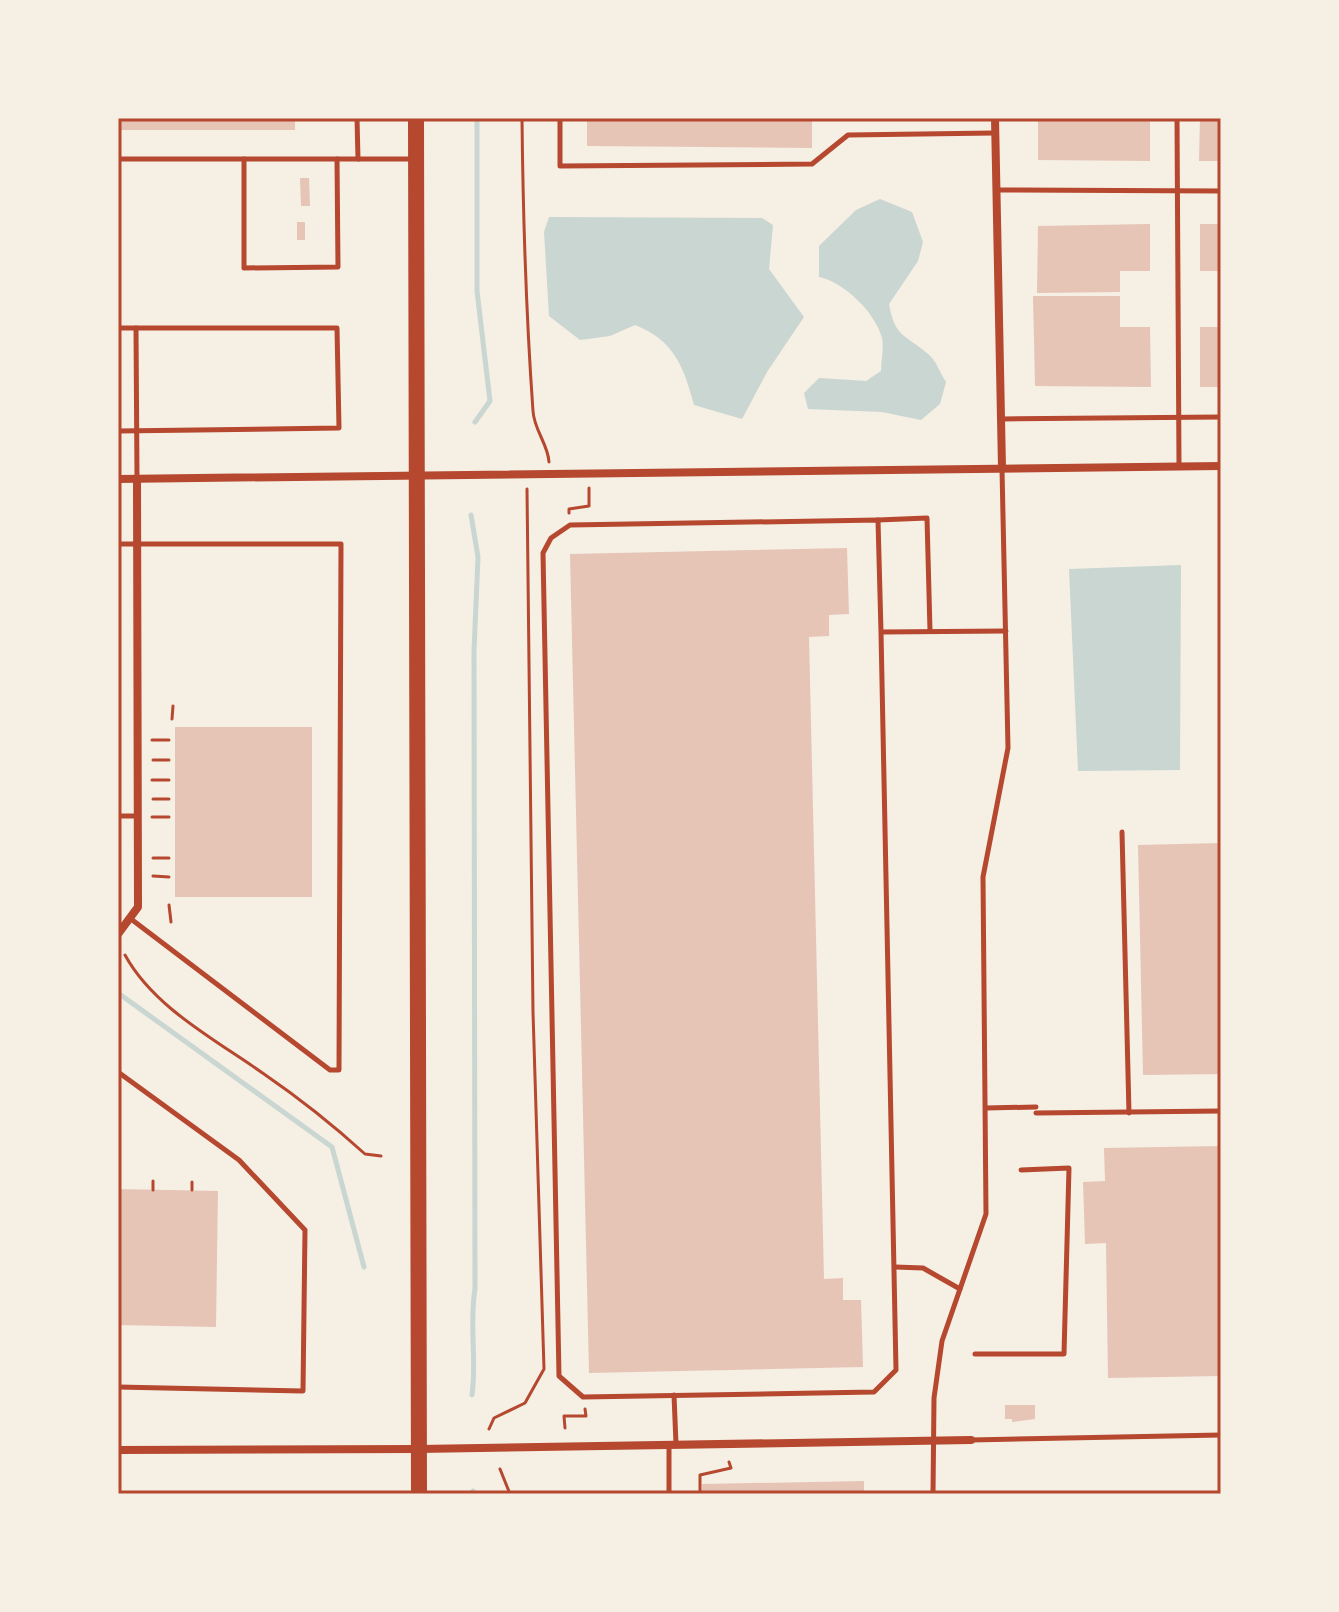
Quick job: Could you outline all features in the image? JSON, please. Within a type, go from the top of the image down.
[{"type":"main road","points":[[416,118],[419,1494]]},
{"type":"street","points":[[995,118],[1002,468]]},
{"type":"street","points":[[118,479],[1221,466]]},
{"type":"street","points":[[118,934],[138,907],[137,479]]},
{"type":"street","points":[[118,1450],[419,1449],[971,1440]]},
{"type":"lane","points":[[357,118],[358,159]]},
{"type":"lane","points":[[560,118],[560,166],[812,164],[848,135],[995,133]]},
{"type":"lane","points":[[1177,118],[1179,467]]},
{"type":"lane","points":[[118,159],[416,159]]},
{"type":"lane","points":[[244,159],[244,268],[260,268],[338,267],[337,159]]},
{"type":"lane","points":[[996,190],[1221,191]]},
{"type":"lane","points":[[118,328],[337,328],[339,428],[118,431]]},
{"type":"lane","points":[[136,328],[137,479]]},
{"type":"lane","points":[[1000,419],[1221,417]]},
{"type":"lane","points":[[933,1494],[934,1398],[942,1341],[986,1214],[983,877],[1008,748],[1002,468]]},
{"type":"lane","points":[[878,520],[896,1370],[874,1392],[585,1397],[559,1376],[543,553],[551,538],[570,525],[927,518],[930,631]]},
{"type":"lane","points":[[118,544],[341,544],[339,1070],[330,1070],[131,919]]},
{"type":"lane","points":[[881,632],[1006,631]]},
{"type":"lane","points":[[118,816],[138,816]]},
{"type":"lane","points":[[1122,832],[1129,1113]]},
{"type":"lane","points":[[118,1072],[239,1160],[305,1230],[303,1391],[118,1387]]},
{"type":"lane","points":[[986,1108],[1129,1113],[1221,1111]]},
{"type":"lane","points":[[975,1354],[1064,1354],[1069,1168],[1021,1170]]},
{"type":"lane","points":[[894,1267],[923,1268],[960,1289]]},
{"type":"lane","points":[[669,1494],[674,1395]]},
{"type":"lane","points":[[971,1440],[1221,1435]]},
{"type":"path","points":[[522,118],[523,262],[534,425],[549,453]]},
{"type":"path","points":[[570,525],[569,509],[589,506],[589,488]]},
{"type":"path","points":[[489,1429],[494,1418],[525,1403],[544,1369],[540,1331],[532,965],[527,489]]},
{"type":"path","points":[[172,719],[173,706]]},
{"type":"path","points":[[152,740],[169,740]]},
{"type":"path","points":[[153,760],[169,760]]},
{"type":"path","points":[[152,780],[169,780]]},
{"type":"path","points":[[153,799],[169,799]]},
{"type":"path","points":[[152,817],[169,817]]},
{"type":"path","points":[[153,858],[169,858]]},
{"type":"path","points":[[153,876],[169,877]]},
{"type":"path","points":[[169,905],[171,922]]},
{"type":"path","points":[[125,955],[136,975],[193,1025],[265,1075],[365,1154],[381,1156]]},
{"type":"path","points":[[153,1181],[153,1190]]},
{"type":"path","points":[[192,1182],[192,1190]]},
{"type":"path","points":[[565,1428],[564,1416],[586,1416],[585,1397]]},
{"type":"path","points":[[700,1494],[700,1475],[731,1468],[729,1462]]},
{"type":"path","points":[[500,1469],[510,1494]]},
{"type":"shaded area","points":[[880,199],[912,212],[923,242],[918,261],[889,304],[898,329],[931,357],[946,382],[940,404],[921,420],[882,412],[808,409],[804,393],[819,378],[866,381],[881,371],[882,338],[873,318],[848,292],[819,277],[819,246],[856,210]]},
{"type":"shaded area","points":[[549,217],[762,218],[773,225],[769,269],[804,317],[767,372],[742,419],[694,405],[675,356],[648,331],[635,325],[610,336],[580,340],[549,316],[544,232]]},
{"type":"shaded area","points":[[1181,565],[1180,770],[1078,771],[1069,569]]},
{"type":"building","points":[[118,118],[295,118],[295,130],[118,130]]},
{"type":"building","points":[[587,118],[812,118],[812,148],[587,146]]},
{"type":"building","points":[[1038,118],[1150,118],[1150,161],[1038,160]]},
{"type":"building","points":[[1200,118],[1221,118],[1221,161],[1199,161]]},
{"type":"building","points":[[300,178],[309,178],[310,206],[301,206]]},
{"type":"building","points":[[297,222],[305,222],[305,240],[297,240]]},
{"type":"building","points":[[1150,224],[1150,271],[1120,271],[1120,292],[1037,293],[1038,226]]},
{"type":"building","points":[[1200,224],[1221,224],[1221,271],[1200,271]]},
{"type":"building","points":[[1033,296],[1120,296],[1120,327],[1150,327],[1151,387],[1035,386]]},
{"type":"building","points":[[1200,327],[1221,327],[1221,387],[1200,387]]},
{"type":"building","points":[[847,548],[849,614],[829,615],[829,636],[809,637],[824,1279],[843,1278],[843,1300],[861,1300],[863,1367],[589,1373],[570,554]]},
{"type":"building","points":[[175,727],[312,727],[312,897],[175,897]]},
{"type":"building","points":[[1221,843],[1221,1074],[1143,1075],[1138,845]]},
{"type":"building","points":[[1221,1146],[1221,1376],[1108,1378],[1106,1243],[1085,1244],[1083,1182],[1105,1181],[1104,1148]]},
{"type":"building","points":[[118,1189],[218,1191],[216,1327],[118,1325]]},
{"type":"building","points":[[1005,1405],[1035,1405],[1035,1419],[1012,1422],[1012,1419],[1005,1419]]},
{"type":"building","points":[[864,1481],[864,1494],[702,1494],[702,1484]]},
{"type":"waterway","points":[[475,422],[490,401],[477,291],[477,118]]},
{"type":"waterway","points":[[471,515],[478,557],[474,651],[475,1289],[472,1395]]},
{"type":"waterway","points":[[118,993],[332,1147],[364,1267]]}]
